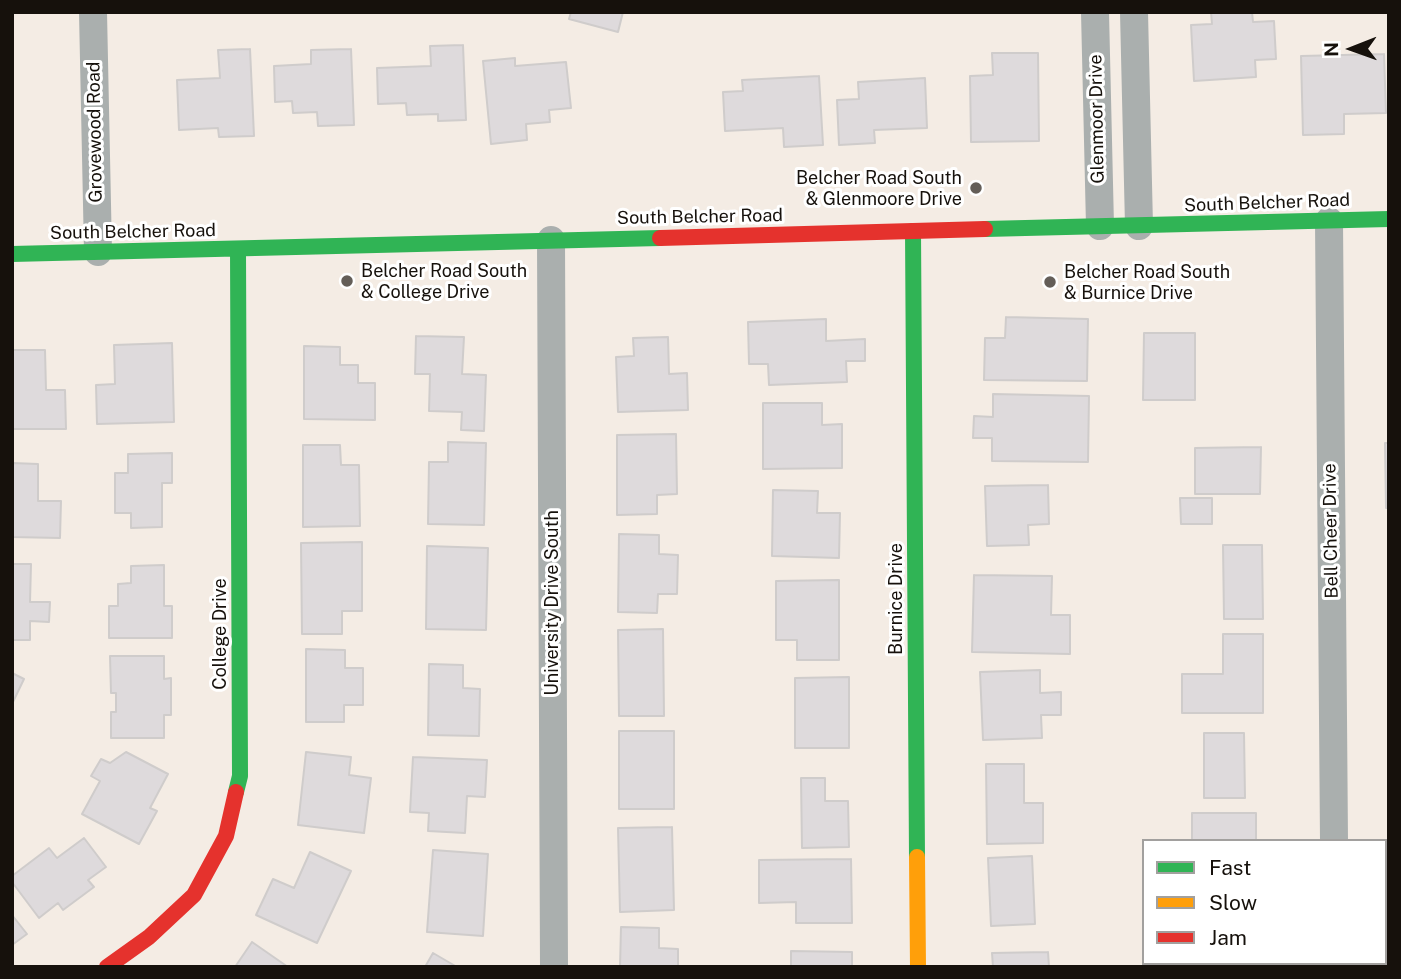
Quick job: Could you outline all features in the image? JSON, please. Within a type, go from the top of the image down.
[{"type":"street","name":"Grovewood Road","points":[[93,12],[97,252]]},
{"type":"street","name":"Glenmoor Drive","points":[[1096,12],[1100,226]]},
{"type":"street","points":[[1134,12],[1139,226]]},
{"type":"street","name":"South Belcher Road","points":[[12,254],[1389,219]]},
{"type":"street","name":"Bell Cheer Drive","points":[[1329,220],[1334,839]]},
{"type":"street","name":"Burnice Drive","points":[[913,231],[918,967]]},
{"type":"street","name":"University Drive South","points":[[551,240],[554,967]]},
{"type":"street","name":"College Drive","points":[[107,967],[149,937],[194,895],[226,836],[240,776],[237,249]]},
{"type":"building","points":[[571,12],[623,12],[618,32],[569,19]]},
{"type":"building","points":[[1211,12],[1252,12],[1253,22],[1274,21],[1276,59],[1255,60],[1256,77],[1194,81],[1191,25],[1212,24]]},
{"type":"building","points":[[463,45],[466,120],[438,121],[438,114],[407,115],[406,103],[378,104],[377,68],[431,66],[430,46]]},
{"type":"building","points":[[250,49],[254,136],[219,137],[218,128],[179,130],[177,80],[220,78],[218,50]]},
{"type":"building","points":[[351,49],[354,125],[318,126],[317,112],[293,113],[292,101],[275,102],[274,66],[311,64],[311,50]]},
{"type":"building","points":[[992,53],[1038,53],[1039,141],[971,142],[970,76],[993,75]]},
{"type":"building","points":[[1384,54],[1386,113],[1344,114],[1344,134],[1303,135],[1301,56]]},
{"type":"building","points":[[515,58],[515,66],[566,62],[571,108],[549,110],[550,122],[526,124],[527,140],[491,144],[483,61]]},
{"type":"building","points":[[819,76],[823,145],[784,147],[783,128],[725,131],[723,92],[743,91],[742,80]]},
{"type":"building","points":[[925,78],[927,128],[874,130],[875,143],[839,145],[837,100],[859,99],[858,82]]},
{"type":"building","points":[[1006,317],[1088,319],[1087,381],[984,380],[985,338],[1005,338]]},
{"type":"building","points":[[826,319],[826,341],[865,339],[865,361],[846,361],[847,382],[769,385],[768,364],[749,364],[748,322]]},
{"type":"building","points":[[1144,333],[1195,333],[1195,400],[1143,400]]},
{"type":"building","points":[[416,336],[464,337],[462,374],[486,375],[484,431],[461,430],[462,412],[429,411],[430,374],[415,374]]},
{"type":"building","points":[[668,337],[669,374],[687,373],[688,410],[618,412],[616,357],[634,356],[633,338]]},
{"type":"building","points":[[172,343],[174,422],[97,424],[96,385],[115,384],[114,345]]},
{"type":"building","points":[[304,346],[340,347],[340,365],[358,365],[358,383],[375,383],[375,420],[304,419]]},
{"type":"building","points":[[12,350],[45,350],[46,390],[65,390],[66,429],[12,429]]},
{"type":"building","points":[[993,394],[1089,396],[1088,462],[992,461],[992,438],[973,438],[974,416],[993,417]]},
{"type":"building","points":[[763,403],[822,403],[822,425],[842,424],[842,468],[763,469]]},
{"type":"building","points":[[676,434],[677,494],[657,495],[657,514],[617,515],[617,435]]},
{"type":"building","points":[[448,442],[486,443],[484,525],[428,524],[429,462],[448,462]]},
{"type":"building","points":[[1385,443],[1389,443],[1389,508],[1386,508]]},
{"type":"building","points":[[303,445],[340,445],[341,465],[359,465],[360,526],[303,527]]},
{"type":"building","points":[[1261,447],[1260,494],[1195,494],[1195,448]]},
{"type":"building","points":[[172,453],[172,483],[162,483],[162,527],[131,528],[131,513],[115,513],[115,473],[128,473],[128,454]]},
{"type":"building","points":[[12,463],[38,464],[38,501],[61,501],[60,538],[12,537]]},
{"type":"building","points":[[1048,485],[1049,524],[1028,525],[1029,545],[987,546],[985,486]]},
{"type":"building","points":[[773,490],[818,491],[817,513],[840,513],[839,558],[772,556]]},
{"type":"building","points":[[1180,498],[1212,498],[1212,524],[1181,524]]},
{"type":"building","points":[[619,534],[659,535],[659,554],[678,555],[677,594],[658,594],[657,613],[618,612]]},
{"type":"building","points":[[362,542],[362,611],[342,611],[342,634],[302,634],[301,543]]},
{"type":"building","points":[[1223,545],[1262,545],[1263,619],[1224,619]]},
{"type":"building","points":[[427,546],[488,548],[486,630],[426,629]]},
{"type":"building","points":[[12,564],[31,564],[30,602],[50,602],[49,622],[30,621],[30,640],[12,640]]},
{"type":"building","points":[[164,565],[164,606],[172,606],[172,638],[109,638],[109,606],[118,606],[118,584],[131,583],[131,566]]},
{"type":"building","points":[[974,575],[1052,576],[1051,615],[1070,615],[1070,654],[972,652]]},
{"type":"building","points":[[839,580],[839,660],[797,660],[797,640],[776,640],[776,581]]},
{"type":"building","points":[[663,629],[664,716],[619,716],[618,630]]},
{"type":"building","points":[[1223,634],[1263,634],[1263,713],[1182,713],[1182,674],[1223,674]]},
{"type":"building","points":[[306,649],[345,650],[345,668],[363,668],[363,705],[344,705],[344,722],[306,722]]},
{"type":"building","points":[[110,656],[164,656],[164,679],[171,678],[171,715],[164,715],[164,738],[111,738],[111,712],[116,712],[116,693],[111,693]]},
{"type":"building","points":[[429,664],[463,665],[463,688],[480,689],[479,736],[428,735]]},
{"type":"building","points":[[1040,670],[1040,693],[1061,692],[1061,715],[1041,715],[1042,738],[983,740],[980,672]]},
{"type":"building","points":[[12,673],[24,679],[12,704]]},
{"type":"building","points":[[849,677],[849,748],[795,748],[795,678]]},
{"type":"building","points":[[619,731],[674,731],[674,809],[619,809]]},
{"type":"building","points":[[1204,733],[1244,733],[1245,798],[1204,798]]},
{"type":"building","points":[[126,752],[168,774],[150,808],[157,811],[139,844],[82,814],[100,781],[91,776],[101,759],[110,763]]},
{"type":"building","points":[[306,752],[351,757],[349,775],[371,778],[364,833],[298,825]]},
{"type":"building","points":[[413,757],[487,760],[485,797],[467,796],[465,833],[428,831],[429,813],[410,812]]},
{"type":"building","points":[[986,764],[1024,764],[1024,803],[1043,803],[1043,843],[987,844]]},
{"type":"building","points":[[801,778],[825,778],[825,801],[848,801],[849,847],[802,848]]},
{"type":"building","points":[[1192,813],[1256,813],[1256,839],[1192,839]]},
{"type":"building","points":[[672,827],[674,910],[620,912],[618,828]]},
{"type":"building","points":[[84,838],[106,867],[88,880],[94,887],[63,910],[58,903],[39,918],[12,882],[12,876],[49,848],[57,858]]},
{"type":"building","points":[[433,850],[488,854],[483,936],[427,932]]},
{"type":"building","points":[[310,852],[351,871],[317,943],[256,915],[273,879],[294,888]]},
{"type":"building","points":[[1032,856],[1035,924],[991,926],[988,858]]},
{"type":"building","points":[[851,859],[852,923],[796,923],[796,902],[759,903],[759,860]]},
{"type":"building","points":[[12,915],[27,934],[12,945]]},
{"type":"building","points":[[621,927],[659,928],[659,948],[678,949],[678,967],[620,967]]},
{"type":"building","points":[[252,942],[288,967],[235,967]]},
{"type":"building","points":[[791,951],[852,952],[852,967],[791,967]]},
{"type":"building","points":[[1048,952],[1049,967],[993,967],[992,953]]},
{"type":"building","points":[[433,953],[457,967],[425,967]]},
{"type":"building","points":[[1195,965],[1261,965],[1261,967]]},
{"type":"traffic: fast","points":[[985,229],[1389,219]]},
{"type":"traffic: fast","points":[[913,231],[917,857]]},
{"type":"traffic: fast","points":[[12,254],[660,238]]},
{"type":"traffic: fast","points":[[236,792],[240,776],[238,249]]},
{"type":"traffic: slow","points":[[917,857],[918,967]]},
{"type":"traffic: jam","points":[[660,238],[985,229]]},
{"type":"traffic: jam","points":[[107,967],[149,937],[194,895],[226,836],[236,792]]},
{"type":"place","name":"Belcher Road South & Glenmoore Drive","points":[[976,188]]},
{"type":"place","name":"Belcher Road South & College Drive","points":[[347,281]]},
{"type":"place","name":"Belcher Road South & Burnice Drive","points":[[1050,282]]}]
